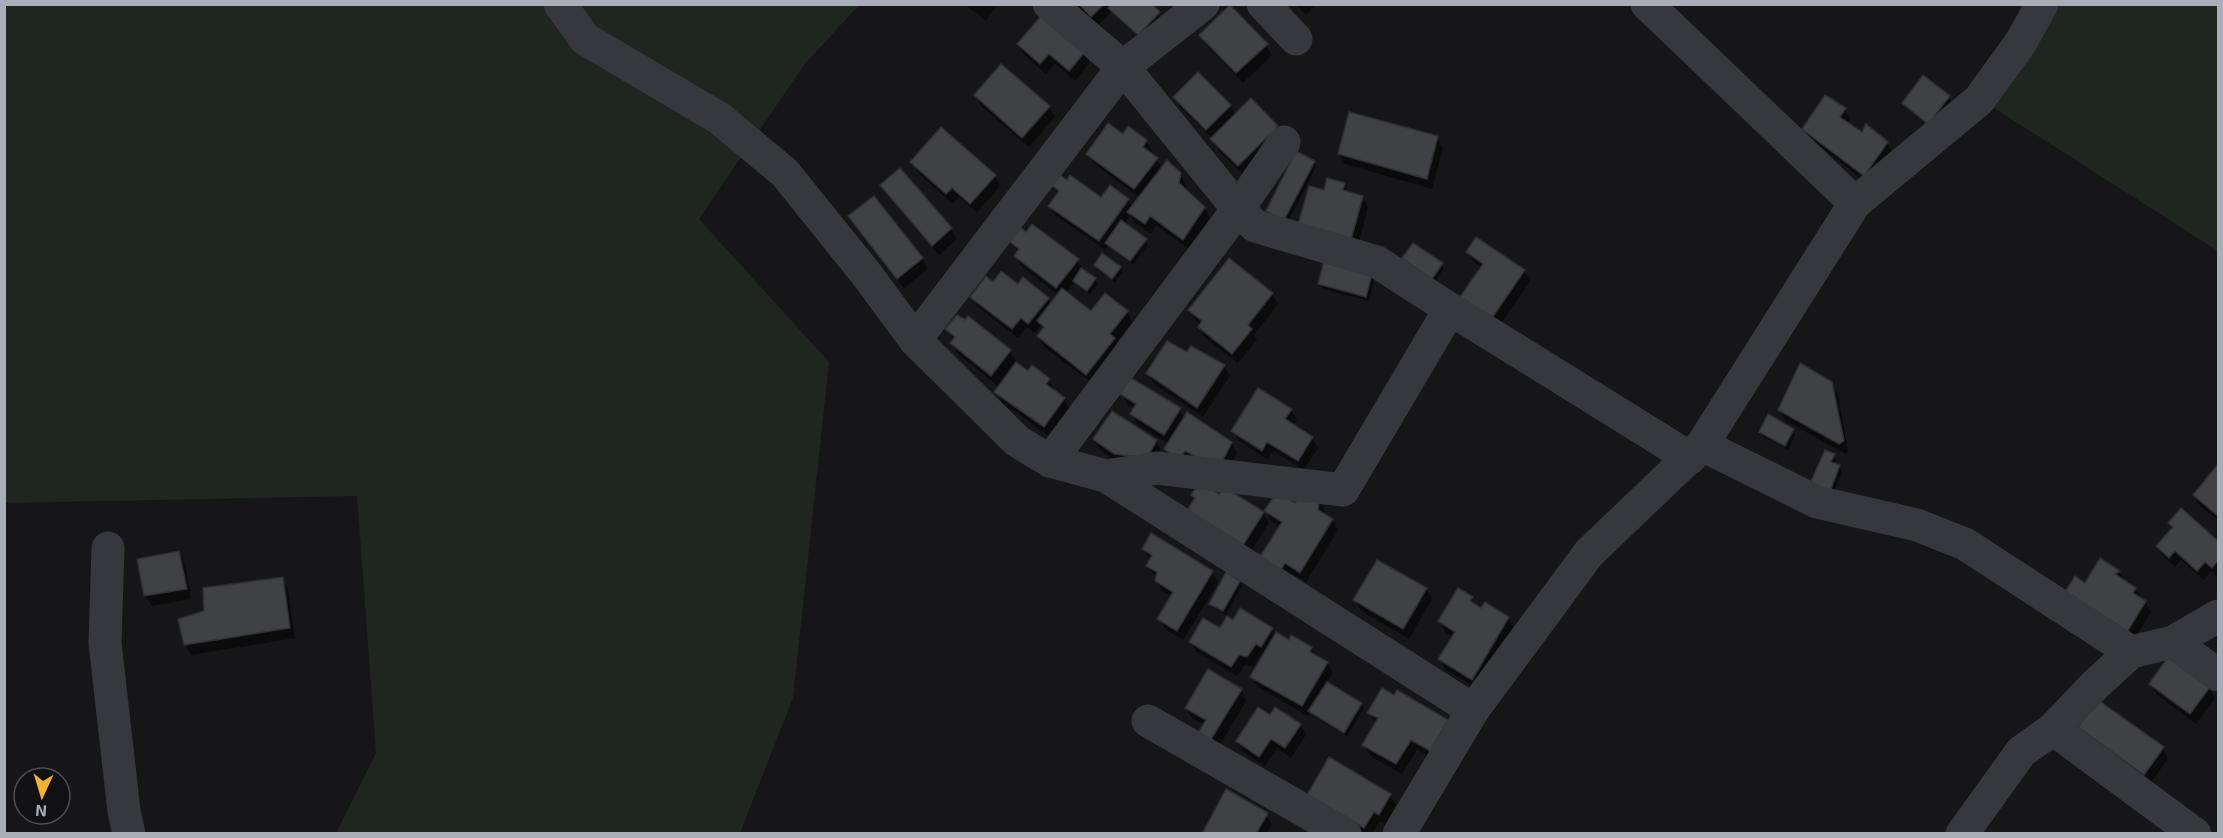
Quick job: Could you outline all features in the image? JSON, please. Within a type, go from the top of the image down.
[{"type":"street","points":[[560,4],[585,39],[719,118],[785,173],[867,275],[915,340],[1017,441],[1050,461],[1106,476],[1473,710]]},
{"type":"street","points":[[1049,4],[1123,67],[1238,209],[1255,226],[1377,262],[1450,309],[1696,452],[1817,502],[1917,525],[1965,544],[2131,652]]},
{"type":"street","points":[[915,340],[1123,67],[1203,4]]},
{"type":"street","points":[[1263,4],[1296,39]]},
{"type":"street","points":[[1647,4],[1855,203]]},
{"type":"street","points":[[1399,834],[1473,710],[1589,553],[1696,452],[1855,203],[1979,100],[2021,42],[2042,4]]},
{"type":"street","points":[[1050,461],[1238,209],[1284,142]]},
{"type":"street","points":[[1106,476],[1157,468],[1343,490],[1450,309]]},
{"type":"street","points":[[108,548],[105,643],[124,811],[129,834]]},
{"type":"street","points":[[1962,834],[2021,752],[2053,729],[2095,685],[2131,652],[2173,642],[2218,616]]},
{"type":"street","points":[[2173,642],[2218,675]]},
{"type":"street","points":[[1148,721],[1345,834]]},
{"type":"street","points":[[2053,729],[2194,834]]},
{"type":"shaded area","points":[[4,5],[859,5],[804,65],[699,219],[829,362],[793,698],[740,833],[336,833],[376,753],[357,496],[5,503]]},
{"type":"shaded area","points":[[2059,5],[2218,5],[2218,251],[1991,106]]},
{"type":"building","points":[[1079,4],[1104,4],[1091,17]]},
{"type":"building","points":[[1112,4],[1152,4],[1160,12],[1138,35],[1108,8]]},
{"type":"building","points":[[1230,5],[1268,44],[1236,73],[1199,35]]},
{"type":"building","points":[[1042,15],[1085,52],[1069,71],[1049,54],[1040,64],[1017,44]]},
{"type":"building","points":[[1001,64],[1050,106],[1022,138],[974,95]]},
{"type":"building","points":[[1198,72],[1231,105],[1206,130],[1173,97]]},
{"type":"building","points":[[1923,75],[1950,96],[1928,124],[1902,103]]},
{"type":"building","points":[[1825,95],[1846,108],[1840,117],[1862,132],[1866,124],[1888,142],[1864,176],[1802,129]]},
{"type":"building","points":[[1251,98],[1278,126],[1238,166],[1210,139]]},
{"type":"building","points":[[1349,112],[1438,136],[1427,179],[1338,154]]},
{"type":"building","points":[[1108,123],[1123,134],[1128,126],[1147,140],[1143,147],[1158,158],[1134,189],[1086,154]]},
{"type":"building","points":[[941,127],[996,175],[970,204],[952,188],[946,194],[910,162]]},
{"type":"building","points":[[1296,151],[1315,161],[1284,220],[1266,211]]},
{"type":"building","points":[[1167,160],[1181,173],[1179,183],[1205,207],[1183,240],[1150,216],[1145,224],[1127,212]]},
{"type":"building","points":[[900,168],[952,228],[932,246],[880,185]]},
{"type":"building","points":[[1060,175],[1067,180],[1070,175],[1101,197],[1110,185],[1129,199],[1099,241],[1048,206],[1059,191],[1052,185]]},
{"type":"building","points":[[1327,178],[1345,183],[1343,190],[1363,196],[1351,240],[1298,225],[1309,186],[1324,190]]},
{"type":"building","points":[[874,196],[923,258],[897,279],[848,216]]},
{"type":"building","points":[[1121,220],[1147,239],[1130,261],[1105,243]]},
{"type":"building","points":[[1032,224],[1079,259],[1056,288],[1014,256],[1019,249],[1009,241],[1020,227],[1026,232]]},
{"type":"building","points":[[1476,237],[1525,270],[1492,318],[1460,297],[1483,264],[1466,252]]},
{"type":"building","points":[[1413,243],[1443,263],[1432,279],[1402,258]]},
{"type":"building","points":[[1102,253],[1121,267],[1112,279],[1094,265]]},
{"type":"building","points":[[1229,258],[1273,293],[1248,325],[1252,329],[1232,354],[1198,327],[1202,321],[1188,310]]},
{"type":"building","points":[[1324,261],[1372,274],[1366,297],[1318,284]]},
{"type":"building","points":[[1081,268],[1096,278],[1087,291],[1073,281]]},
{"type":"building","points":[[1001,271],[1018,284],[1023,277],[1049,298],[1028,324],[1021,318],[1012,329],[970,297],[986,276],[993,282]]},
{"type":"building","points":[[1062,288],[1091,311],[1105,293],[1128,311],[1110,334],[1115,338],[1086,375],[1037,336],[1044,327],[1037,321]]},
{"type":"building","points":[[957,315],[965,320],[968,316],[1011,350],[991,376],[950,343],[955,337],[945,329]]},
{"type":"building","points":[[1167,341],[1187,352],[1191,346],[1225,365],[1197,408],[1146,373]]},
{"type":"building","points":[[1016,362],[1028,371],[1032,365],[1050,379],[1046,384],[1065,398],[1044,427],[994,392]]},
{"type":"building","points":[[1800,363],[1832,382],[1844,441],[1839,444],[1778,410]]},
{"type":"building","points":[[1131,378],[1181,408],[1164,435],[1130,414],[1136,404],[1120,394]]},
{"type":"building","points":[[1258,388],[1292,409],[1285,419],[1313,437],[1298,461],[1267,442],[1262,451],[1231,431]]},
{"type":"building","points":[[1112,411],[1157,440],[1147,458],[1114,454],[1093,439]]},
{"type":"building","points":[[1187,412],[1232,442],[1223,460],[1205,461],[1185,451],[1179,459],[1164,449]]},
{"type":"building","points":[[1768,414],[1794,429],[1785,446],[1759,432]]},
{"type":"building","points":[[1825,450],[1835,454],[1831,462],[1840,465],[1829,494],[1809,486]]},
{"type":"building","points":[[2218,464],[2218,516],[2193,495]]},
{"type":"building","points":[[1200,482],[1219,494],[1224,487],[1264,512],[1242,547],[1186,512],[1195,498],[1191,495]]},
{"type":"building","points":[[1277,492],[1295,503],[1300,495],[1320,498],[1318,510],[1333,519],[1300,573],[1285,563],[1281,570],[1260,557],[1282,522],[1264,511]]},
{"type":"building","points":[[2181,508],[2218,541],[2218,561],[2212,568],[2205,562],[2197,571],[2175,551],[2169,558],[2156,546],[2173,527],[2168,523]]},
{"type":"building","points":[[1151,533],[1213,571],[1177,631],[1157,619],[1173,592],[1155,581],[1157,572],[1146,566],[1152,555],[1142,549]]},
{"type":"building","points":[[179,551],[187,589],[144,596],[137,559]]},
{"type":"building","points":[[2100,558],[2120,571],[2115,574],[2136,588],[2133,593],[2146,601],[2126,634],[2063,595],[2075,576],[2085,583]]},
{"type":"building","points":[[1377,560],[1427,588],[1403,629],[1353,600]]},
{"type":"building","points":[[1226,572],[1240,581],[1223,611],[1209,604]]},
{"type":"building","points":[[283,577],[290,628],[184,645],[178,619],[204,611],[203,588]]},
{"type":"building","points":[[1458,588],[1473,597],[1470,601],[1481,608],[1485,602],[1509,617],[1472,680],[1438,659],[1455,632],[1438,621]]},
{"type":"building","points":[[1240,608],[1273,628],[1261,647],[1256,644],[1247,657],[1239,655],[1231,667],[1189,642],[1203,618],[1220,628],[1227,616],[1233,620]]},
{"type":"building","points":[[1276,632],[1289,640],[1291,635],[1312,647],[1310,652],[1328,662],[1302,706],[1250,677]]},
{"type":"building","points":[[2168,657],[2210,687],[2190,714],[2149,684]]},
{"type":"building","points":[[1208,669],[1242,689],[1210,741],[1198,733],[1206,720],[1185,708]]},
{"type":"building","points":[[1327,682],[1362,703],[1344,733],[1308,711]]},
{"type":"building","points":[[1382,688],[1394,695],[1397,690],[1448,720],[1430,751],[1411,740],[1396,764],[1362,745],[1378,718],[1367,713]]},
{"type":"building","points":[[2098,700],[2164,747],[2144,775],[2078,727]]},
{"type":"building","points":[[1258,707],[1270,715],[1275,707],[1301,724],[1285,748],[1271,739],[1259,757],[1236,741]]},
{"type":"building","points":[[1329,757],[1391,794],[1379,815],[1374,812],[1364,828],[1307,795]]},
{"type":"building","points":[[1226,789],[1268,813],[1256,834],[1202,834]]}]
